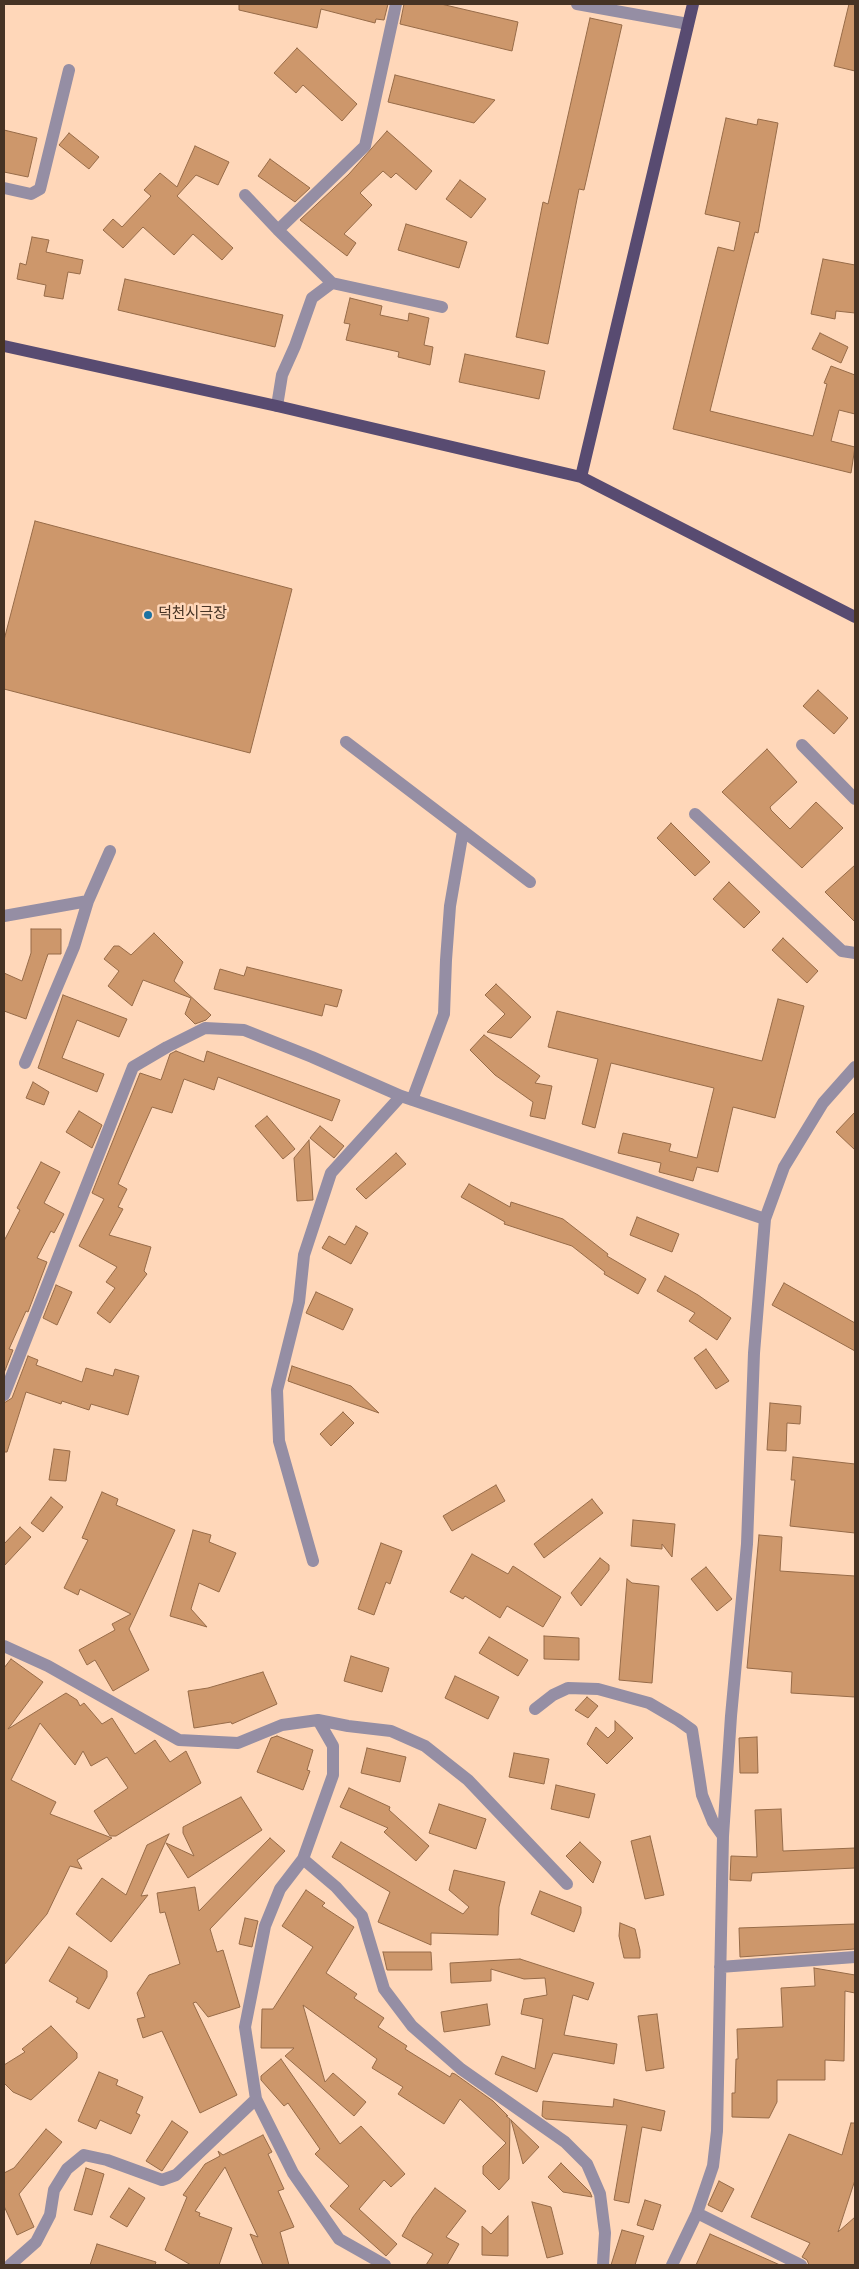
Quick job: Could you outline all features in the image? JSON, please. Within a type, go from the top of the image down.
[{"type":"main road","points":[[581,477],[693,4]]},
{"type":"main road","points":[[4,346],[277,406],[581,477],[855,617]]},
{"type":"street","points":[[278,230],[365,146],[396,4]]},
{"type":"street","points":[[577,4],[688,24]]},
{"type":"street","points":[[4,188],[31,194],[40,189],[69,70]]},
{"type":"street","points":[[246,194],[278,230],[332,283],[442,307]]},
{"type":"street","points":[[277,406],[282,375],[295,346],[312,298],[332,283]]},
{"type":"street","points":[[346,742],[530,882]]},
{"type":"street","points":[[802,745],[855,798]]},
{"type":"street","points":[[695,814],[842,952],[855,953]]},
{"type":"street","points":[[312,1561],[279,1441],[277,1390],[299,1302],[304,1255],[331,1173],[406,1098],[444,1014],[450,906],[463,831]]},
{"type":"street","points":[[25,1063],[74,947],[88,901],[110,851]]},
{"type":"street","points":[[4,916],[88,901]]},
{"type":"street","points":[[4,1395],[133,1067],[205,1028],[244,1030],[312,1056],[406,1098],[765,1219]]},
{"type":"street","points":[[672,2265],[697,2213],[713,2166],[717,2131],[722,1836],[747,1544],[754,1353],[765,1219],[789,1159],[823,1103],[855,1068]]},
{"type":"street","points":[[4,1646],[48,1666],[179,1740],[238,1743],[282,1725],[318,1720],[390,1731],[425,1746],[468,1780],[567,1884]]},
{"type":"street","points":[[536,1708],[553,1695],[568,1688],[598,1690],[649,1703],[678,1720],[692,1730],[702,1795],[713,1822],[722,1836]]},
{"type":"street","points":[[318,1720],[333,1746],[333,1775],[303,1859],[280,1889],[265,1926],[245,2027],[256,2099],[293,2173],[339,2239],[385,2265]]},
{"type":"street","points":[[303,1859],[336,1887],[362,1916],[384,1989],[412,2026],[461,2069],[565,2142],[587,2164],[600,2194],[605,2233],[602,2265]]},
{"type":"street","points":[[720,1967],[855,1957]]},
{"type":"street","points":[[10,2265],[36,2242],[50,2214],[54,2190],[67,2169],[84,2155],[107,2160],[162,2180],[176,2175],[256,2099]]},
{"type":"street","points":[[697,2213],[801,2265]]},
{"type":"building","points":[[239,4],[388,4],[384,20],[376,19],[375,23],[321,9],[317,28],[239,10]]},
{"type":"building","points":[[404,4],[441,4],[518,22],[512,51],[400,24]]},
{"type":"building","points":[[849,4],[855,4],[855,71],[834,66]]},
{"type":"building","points":[[590,18],[622,25],[584,190],[579,189],[548,344],[516,337],[543,202],[548,204]]},
{"type":"building","points":[[297,48],[357,104],[342,121],[303,85],[296,93],[274,73]]},
{"type":"building","points":[[395,75],[495,100],[474,123],[388,102]]},
{"type":"building","points":[[726,118],[757,125],[758,119],[778,123],[758,233],[755,232],[710,411],[813,436],[827,384],[824,383],[831,366],[855,375],[855,414],[839,410],[831,441],[855,447],[851,473],[673,429],[718,247],[734,251],[740,222],[705,214]]},
{"type":"building","points":[[4,130],[37,138],[28,177],[4,172]]},
{"type":"building","points":[[387,131],[432,171],[416,190],[396,173],[391,178],[383,171],[360,193],[372,205],[344,234],[356,243],[347,256],[300,220],[349,174]]},
{"type":"building","points":[[69,133],[99,157],[89,169],[59,145]]},
{"type":"building","points":[[195,146],[229,162],[218,185],[196,175],[177,196],[233,248],[222,260],[193,234],[174,255],[143,227],[123,248],[103,230],[113,219],[122,227],[151,196],[144,190],[160,173],[177,187]]},
{"type":"building","points":[[270,159],[310,188],[295,202],[258,176]]},
{"type":"building","points":[[460,180],[486,199],[471,218],[446,199]]},
{"type":"building","points":[[406,224],[467,242],[459,268],[398,250]]},
{"type":"building","points":[[32,237],[49,240],[46,252],[83,260],[80,274],[68,272],[63,299],[44,296],[46,285],[17,279],[20,263],[26,265]]},
{"type":"building","points":[[823,259],[855,265],[855,313],[836,311],[835,319],[811,314]]},
{"type":"building","points":[[125,279],[283,315],[275,347],[118,310]]},
{"type":"building","points":[[350,298],[382,306],[380,315],[408,321],[409,313],[429,318],[424,345],[433,347],[430,365],[398,357],[399,352],[346,340],[350,324],[344,323]]},
{"type":"building","points":[[820,333],[848,347],[841,363],[812,349]]},
{"type":"building","points":[[465,354],[545,371],[539,399],[459,382]]},
{"type":"building","name":"덕천시극장","points":[[35,521],[292,589],[250,753],[4,689],[4,640]]},
{"type":"building","points":[[818,690],[848,718],[834,734],[803,706]]},
{"type":"building","points":[[767,749],[797,782],[770,807],[771,810],[790,829],[816,802],[843,828],[802,868],[722,792]]},
{"type":"building","points":[[671,823],[710,862],[695,876],[657,838]]},
{"type":"building","points":[[855,865],[855,922],[825,892]]},
{"type":"building","points":[[729,882],[760,912],[744,928],[713,899]]},
{"type":"building","points":[[31,929],[61,929],[61,954],[48,954],[26,1019],[4,1011],[4,973],[22,981],[31,953]]},
{"type":"building","points":[[154,933],[183,962],[174,981],[211,1015],[206,1020],[195,1024],[185,1014],[191,998],[143,980],[132,1006],[108,986],[119,971],[104,959],[114,946],[119,946],[131,955]]},
{"type":"building","points":[[783,938],[818,971],[807,983],[772,950]]},
{"type":"building","points":[[247,967],[342,990],[337,1007],[325,1004],[322,1016],[214,989],[220,969],[244,976]]},
{"type":"building","points":[[496,984],[531,1017],[511,1038],[487,1032],[505,1014],[485,995]]},
{"type":"building","points":[[63,995],[127,1019],[119,1037],[77,1020],[62,1058],[104,1074],[97,1092],[38,1068]]},
{"type":"building","points":[[778,999],[804,1006],[775,1118],[733,1107],[718,1172],[697,1167],[693,1181],[659,1172],[661,1163],[618,1153],[623,1133],[671,1144],[669,1151],[697,1158],[714,1088],[611,1063],[595,1128],[582,1124],[598,1059],[548,1047],[557,1011],[762,1061]]},
{"type":"building","points":[[484,1035],[540,1076],[535,1083],[552,1086],[545,1119],[530,1116],[533,1102],[495,1075],[470,1050]]},
{"type":"building","points":[[176,1051],[204,1062],[207,1051],[340,1100],[332,1121],[218,1077],[214,1090],[184,1079],[172,1113],[152,1107],[118,1184],[127,1189],[118,1207],[123,1209],[109,1235],[151,1247],[144,1271],[147,1274],[110,1323],[97,1313],[115,1288],[106,1282],[117,1267],[79,1246],[104,1199],[92,1193],[140,1073],[161,1080],[170,1054]]},
{"type":"building","points":[[33,1082],[49,1092],[44,1105],[26,1098]]},
{"type":"building","points":[[79,1111],[102,1125],[92,1148],[66,1132]]},
{"type":"building","points":[[855,1112],[855,1150],[836,1132]]},
{"type":"building","points":[[267,1116],[295,1149],[283,1159],[255,1126]]},
{"type":"building","points":[[320,1126],[344,1146],[334,1158],[310,1138]]},
{"type":"building","points":[[309,1140],[313,1200],[297,1201],[294,1158]]},
{"type":"building","points":[[396,1153],[406,1164],[366,1199],[356,1189]]},
{"type":"building","points":[[41,1162],[60,1172],[44,1203],[64,1214],[54,1233],[51,1231],[37,1258],[47,1262],[28,1312],[26,1311],[9,1349],[13,1350],[4,1373],[4,1241],[20,1210],[17,1208]]},
{"type":"building","points":[[469,1184],[510,1207],[511,1202],[563,1219],[608,1254],[607,1256],[646,1279],[638,1294],[604,1274],[605,1272],[572,1246],[504,1224],[505,1222],[461,1197]]},
{"type":"building","points":[[637,1217],[679,1234],[672,1252],[630,1235]]},
{"type":"building","points":[[356,1226],[368,1233],[351,1264],[322,1248],[329,1236],[345,1245]]},
{"type":"building","points":[[665,1276],[698,1295],[731,1318],[717,1340],[689,1321],[695,1313],[657,1291]]},
{"type":"building","points":[[784,1283],[855,1323],[855,1351],[772,1305]]},
{"type":"building","points":[[56,1285],[72,1292],[57,1325],[43,1318]]},
{"type":"building","points":[[316,1292],[353,1309],[343,1330],[306,1313]]},
{"type":"building","points":[[706,1349],[729,1381],[716,1389],[694,1358]]},
{"type":"building","points":[[28,1356],[38,1360],[36,1365],[82,1382],[86,1368],[113,1376],[115,1369],[139,1376],[128,1415],[91,1404],[89,1410],[62,1401],[61,1404],[26,1392],[7,1452],[4,1452],[4,1403],[12,1398]]},
{"type":"building","points":[[292,1366],[351,1386],[379,1413],[288,1381]]},
{"type":"building","points":[[770,1403],[801,1406],[800,1424],[787,1423],[786,1451],[767,1450]]},
{"type":"building","points":[[343,1412],[354,1423],[331,1446],[320,1434]]},
{"type":"building","points":[[54,1449],[70,1451],[66,1481],[49,1480]]},
{"type":"building","points":[[793,1457],[855,1464],[855,1533],[790,1526],[795,1480],[791,1480]]},
{"type":"building","points":[[496,1485],[505,1501],[452,1531],[443,1516]]},
{"type":"building","points":[[102,1492],[118,1499],[116,1505],[175,1530],[129,1629],[149,1670],[113,1691],[95,1660],[87,1665],[79,1650],[115,1630],[112,1624],[131,1614],[80,1589],[78,1595],[64,1588],[88,1540],[82,1538]]},
{"type":"building","points":[[51,1497],[63,1507],[43,1532],[31,1523]]},
{"type":"building","points":[[592,1499],[603,1513],[544,1558],[534,1544]]},
{"type":"building","points":[[633,1520],[675,1524],[672,1557],[662,1544],[662,1549],[631,1546]]},
{"type":"building","points":[[20,1527],[31,1537],[4,1566],[4,1544]]},
{"type":"building","points":[[193,1530],[211,1535],[209,1542],[236,1553],[219,1592],[199,1583],[191,1609],[207,1627],[170,1616]]},
{"type":"building","points":[[759,1535],[782,1537],[780,1571],[855,1576],[855,1697],[791,1693],[792,1672],[747,1668]]},
{"type":"building","points":[[381,1543],[402,1551],[390,1584],[386,1582],[374,1615],[358,1609]]},
{"type":"building","points":[[472,1554],[508,1574],[513,1566],[561,1597],[543,1627],[507,1606],[500,1618],[465,1596],[463,1599],[450,1592]]},
{"type":"building","points":[[600,1558],[609,1565],[609,1570],[581,1606],[571,1593]]},
{"type":"building","points":[[706,1567],[732,1599],[717,1611],[691,1579]]},
{"type":"building","points":[[627,1579],[632,1583],[659,1586],[652,1683],[619,1680]]},
{"type":"building","points":[[544,1636],[579,1638],[579,1660],[544,1659]]},
{"type":"building","points":[[489,1637],[528,1660],[518,1676],[479,1653]]},
{"type":"building","points":[[351,1656],[389,1668],[382,1692],[344,1681]]},
{"type":"building","points":[[11,1659],[43,1682],[8,1729],[66,1693],[77,1700],[80,1706],[84,1703],[102,1724],[112,1718],[135,1754],[155,1740],[170,1762],[186,1751],[201,1783],[116,1836],[110,1836],[94,1811],[128,1788],[107,1757],[91,1766],[83,1751],[75,1765],[40,1723],[11,1780],[56,1802],[50,1814],[112,1838],[77,1860],[82,1869],[70,1866],[47,1914],[4,1965],[4,1668]]},
{"type":"building","points":[[263,1672],[277,1704],[232,1724],[231,1722],[194,1728],[188,1691],[208,1688]]},
{"type":"building","points":[[455,1676],[499,1697],[488,1719],[445,1698]]},
{"type":"building","points":[[587,1697],[598,1706],[588,1718],[575,1710]]},
{"type":"building","points":[[615,1721],[633,1738],[607,1764],[587,1744],[596,1727],[608,1738],[615,1731]]},
{"type":"building","points":[[277,1736],[313,1750],[307,1770],[310,1771],[303,1790],[257,1772],[271,1738]]},
{"type":"building","points":[[757,1737],[758,1773],[740,1773],[739,1738]]},
{"type":"building","points":[[367,1748],[406,1757],[400,1782],[361,1773]]},
{"type":"building","points":[[514,1753],[549,1759],[544,1784],[509,1777]]},
{"type":"building","points":[[556,1785],[595,1794],[589,1818],[551,1809]]},
{"type":"building","points":[[349,1788],[390,1807],[389,1810],[429,1846],[416,1861],[384,1832],[388,1828],[340,1807]]},
{"type":"building","points":[[241,1797],[262,1830],[188,1878],[166,1843],[194,1856],[183,1833],[183,1827]]},
{"type":"building","points":[[439,1804],[486,1819],[476,1849],[429,1833]]},
{"type":"building","points":[[781,1809],[783,1851],[855,1848],[855,1868],[752,1873],[751,1881],[730,1880],[731,1856],[757,1857],[755,1810]]},
{"type":"building","points":[[169,1834],[141,1896],[148,1895],[111,1942],[76,1914],[102,1878],[126,1895],[147,1845]]},
{"type":"building","points":[[650,1836],[664,1895],[645,1899],[631,1841]]},
{"type":"building","points":[[270,1838],[285,1851],[210,1929],[217,1952],[223,1950],[240,2007],[208,2017],[196,2002],[193,2003],[237,2095],[200,2113],[162,2031],[143,2038],[137,2019],[145,2017],[137,1993],[149,1975],[180,1964],[165,1912],[160,1913],[157,1893],[195,1887],[199,1911]]},
{"type":"building","points":[[341,1842],[463,1914],[469,1907],[449,1890],[454,1870],[505,1882],[499,1907],[498,1935],[431,1933],[431,1945],[378,1922],[390,1892],[332,1857]]},
{"type":"building","points":[[580,1842],[601,1862],[593,1883],[566,1856]]},
{"type":"building","points":[[306,1890],[325,1903],[322,1906],[354,1927],[326,1973],[357,1994],[354,1998],[384,2018],[378,2027],[407,2046],[405,2049],[450,2077],[452,2073],[455,2074],[493,2101],[510,2119],[509,2179],[499,2190],[483,2174],[483,2166],[506,2143],[460,2099],[444,2124],[398,2094],[403,2087],[372,2068],[377,2059],[303,2005],[325,2082],[333,2073],[366,2102],[354,2116],[285,2056],[294,2048],[261,2048],[262,2009],[273,2009],[313,1947],[282,1926]]},
{"type":"building","points":[[540,1891],[581,1907],[581,1913],[574,1932],[531,1914]]},
{"type":"building","points":[[245,1918],[258,1921],[252,1947],[239,1944]]},
{"type":"building","points":[[620,1923],[635,1929],[640,1958],[624,1958],[619,1936]]},
{"type":"building","points":[[855,1924],[855,1949],[740,1957],[739,1928]]},
{"type":"building","points":[[69,1947],[107,1971],[107,1977],[89,2009],[76,2002],[78,1998],[49,1981]]},
{"type":"building","points":[[383,1952],[431,1952],[432,1970],[387,1970]]},
{"type":"building","points":[[520,1959],[594,1983],[588,2000],[573,1995],[564,2035],[617,2044],[614,2064],[553,2053],[537,2092],[495,2074],[502,2056],[535,2069],[543,2019],[521,2014],[524,1999],[547,1995],[545,1978],[524,1979],[491,1969],[491,1981],[451,1983],[450,1963]]},
{"type":"building","points":[[814,1968],[855,1975],[855,1993],[845,1991],[844,2061],[825,2060],[825,2080],[777,2080],[777,2102],[769,2118],[732,2117],[732,2093],[735,2093],[736,2059],[738,2059],[737,2029],[783,2027],[781,1988],[815,1986]]},
{"type":"building","points":[[487,2004],[490,2025],[444,2032],[441,2012]]},
{"type":"building","points":[[657,2014],[664,2068],[646,2071],[638,2016]]},
{"type":"building","points":[[51,2026],[77,2053],[77,2058],[31,2100],[13,2092],[4,2083],[4,2065],[25,2052],[22,2049]]},
{"type":"building","points":[[281,2059],[340,2144],[361,2126],[405,2174],[391,2187],[384,2180],[359,2209],[397,2244],[386,2256],[330,2206],[349,2186],[315,2154],[320,2149],[288,2103],[284,2106],[261,2080],[261,2076]]},
{"type":"building","points":[[99,2072],[118,2080],[116,2085],[143,2097],[136,2113],[140,2115],[131,2134],[100,2120],[96,2129],[78,2121]]},
{"type":"building","points":[[614,2099],[665,2111],[661,2131],[642,2127],[629,2203],[614,2200],[627,2125],[546,2119],[542,2116],[543,2101],[613,2107]]},
{"type":"building","points":[[511,2120],[539,2147],[523,2164]]},
{"type":"building","points":[[172,2121],[188,2132],[162,2171],[146,2161]]},
{"type":"building","points":[[851,2123],[855,2123],[855,2180],[838,2232],[855,2217],[855,2265],[809,2265],[807,2260],[802,2257],[810,2243],[751,2217],[789,2134],[842,2155]]},
{"type":"building","points":[[46,2129],[62,2142],[19,2194],[34,2227],[17,2235],[4,2206],[4,2173],[14,2168]]},
{"type":"building","points":[[263,2135],[272,2152],[268,2154],[284,2189],[278,2191],[294,2227],[280,2232],[289,2265],[263,2265],[250,2234],[258,2237],[225,2167],[195,2211],[200,2213],[199,2216],[232,2228],[219,2265],[191,2265],[165,2250],[187,2197],[183,2195],[205,2164],[220,2156],[218,2151],[223,2155]]},
{"type":"building","points":[[561,2163],[590,2192],[592,2197],[563,2192],[548,2177]]},
{"type":"building","points":[[86,2168],[104,2174],[92,2215],[74,2210]]},
{"type":"building","points":[[719,2181],[734,2189],[722,2212],[708,2205]]},
{"type":"building","points":[[129,2188],[145,2198],[127,2227],[110,2217]]},
{"type":"building","points":[[435,2188],[466,2211],[446,2237],[459,2244],[447,2265],[426,2265],[433,2254],[402,2236],[413,2217]]},
{"type":"building","points":[[645,2200],[661,2205],[653,2230],[637,2225]]},
{"type":"building","points":[[532,2202],[551,2207],[563,2254],[547,2258]]},
{"type":"building","points":[[508,2216],[508,2256],[482,2255],[482,2226],[491,2234]]},
{"type":"building","points":[[622,2230],[644,2236],[635,2265],[611,2265]]},
{"type":"building","points":[[710,2234],[780,2265],[696,2265]]},
{"type":"building","points":[[97,2244],[156,2262],[155,2265],[90,2265]]},
{"type":"place","name":"덕천시극장","points":[[148,615]]}]
